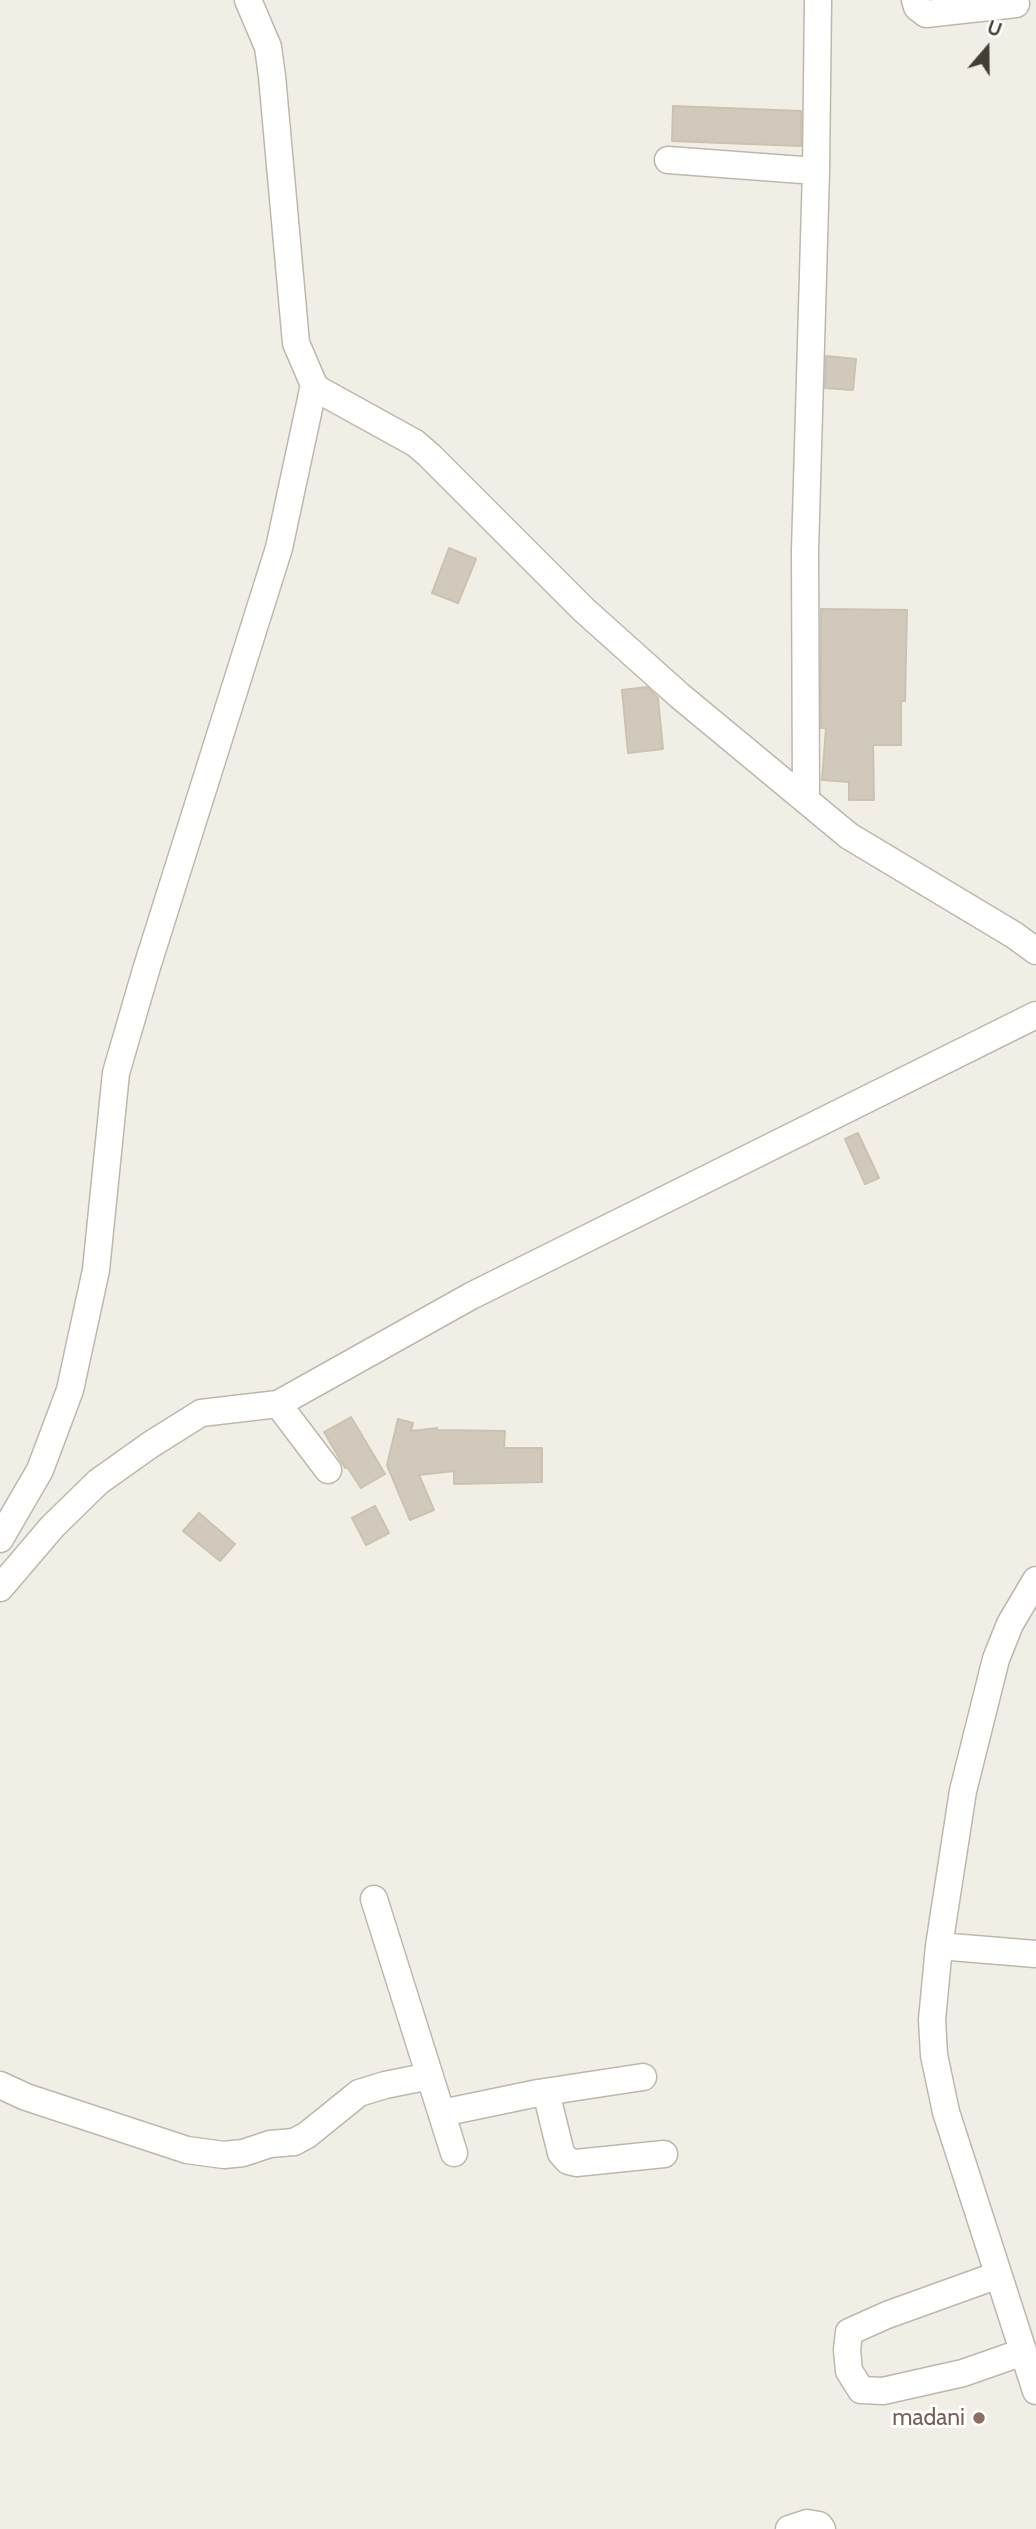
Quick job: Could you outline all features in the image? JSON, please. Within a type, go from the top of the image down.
[{"type":"street","points":[[248,0],[268,47],[296,343],[314,385],[408,439],[429,455],[584,610],[680,696],[806,800],[870,850],[1014,935],[1036,951]]},
{"type":"street","points":[[806,800],[804,551],[816,171],[818,0]]},
{"type":"street","points":[[915,0],[917,7],[926,14],[1016,4]]},
{"type":"street","points":[[668,160],[816,171]]},
{"type":"street","points":[[0,1539],[40,1470],[70,1390],[96,1270],[116,1073],[279,548],[314,385]]},
{"type":"street","points":[[0,1588],[70,1509],[98,1482],[139,1452],[201,1413],[278,1404],[471,1296],[1036,1015]]},
{"type":"street","points":[[278,1404],[328,1470]]},
{"type":"street","points":[[1036,1580],[1010,1624],[996,1658],[963,1791],[939,1946],[932,2020],[934,2055],[946,2112],[1036,2391]]},
{"type":"street","points":[[374,1899],[454,2153]]},
{"type":"street","points":[[939,1946],[1036,1954]]},
{"type":"street","points":[[0,2085],[26,2097],[187,2150],[223,2155],[243,2153],[270,2144],[294,2142],[307,2135],[359,2093],[430,2076]]},
{"type":"street","points":[[442,2113],[546,2092],[643,2077]]},
{"type":"street","points":[[546,2092],[561,2154],[568,2161],[576,2163],[664,2154]]},
{"type":"street","points":[[998,2275],[887,2315],[849,2332],[849,2371],[861,2390],[883,2391],[962,2373],[1023,2352]]},
{"type":"street","points":[[789,2529],[807,2523],[819,2525],[822,2529]]},
{"type":"building","points":[[673,106],[801,111],[801,146],[672,141]]},
{"type":"building","points":[[826,356],[856,359],[853,390],[825,388]]},
{"type":"building","points":[[449,548],[476,559],[458,603],[432,593]]},
{"type":"building","points":[[821,609],[907,610],[901,745],[873,745],[874,800],[849,800],[849,782],[822,780],[826,728],[821,728]]},
{"type":"building","points":[[647,687],[658,698],[663,749],[628,753],[622,690]]},
{"type":"building","points":[[858,1133],[879,1178],[865,1184],[845,1139]]},
{"type":"building","points":[[351,1417],[385,1474],[361,1488],[347,1467],[345,1468],[324,1432]]},
{"type":"building","points":[[398,1419],[413,1423],[411,1431],[437,1428],[505,1431],[504,1448],[542,1448],[542,1482],[454,1484],[454,1471],[419,1475],[434,1510],[410,1520],[387,1465]]},
{"type":"building","points":[[375,1506],[389,1533],[366,1545],[352,1518]]},
{"type":"building","points":[[199,1513],[235,1544],[220,1561],[183,1531]]},
{"type":"place","name":"madani","points":[[979,2418]]}]
